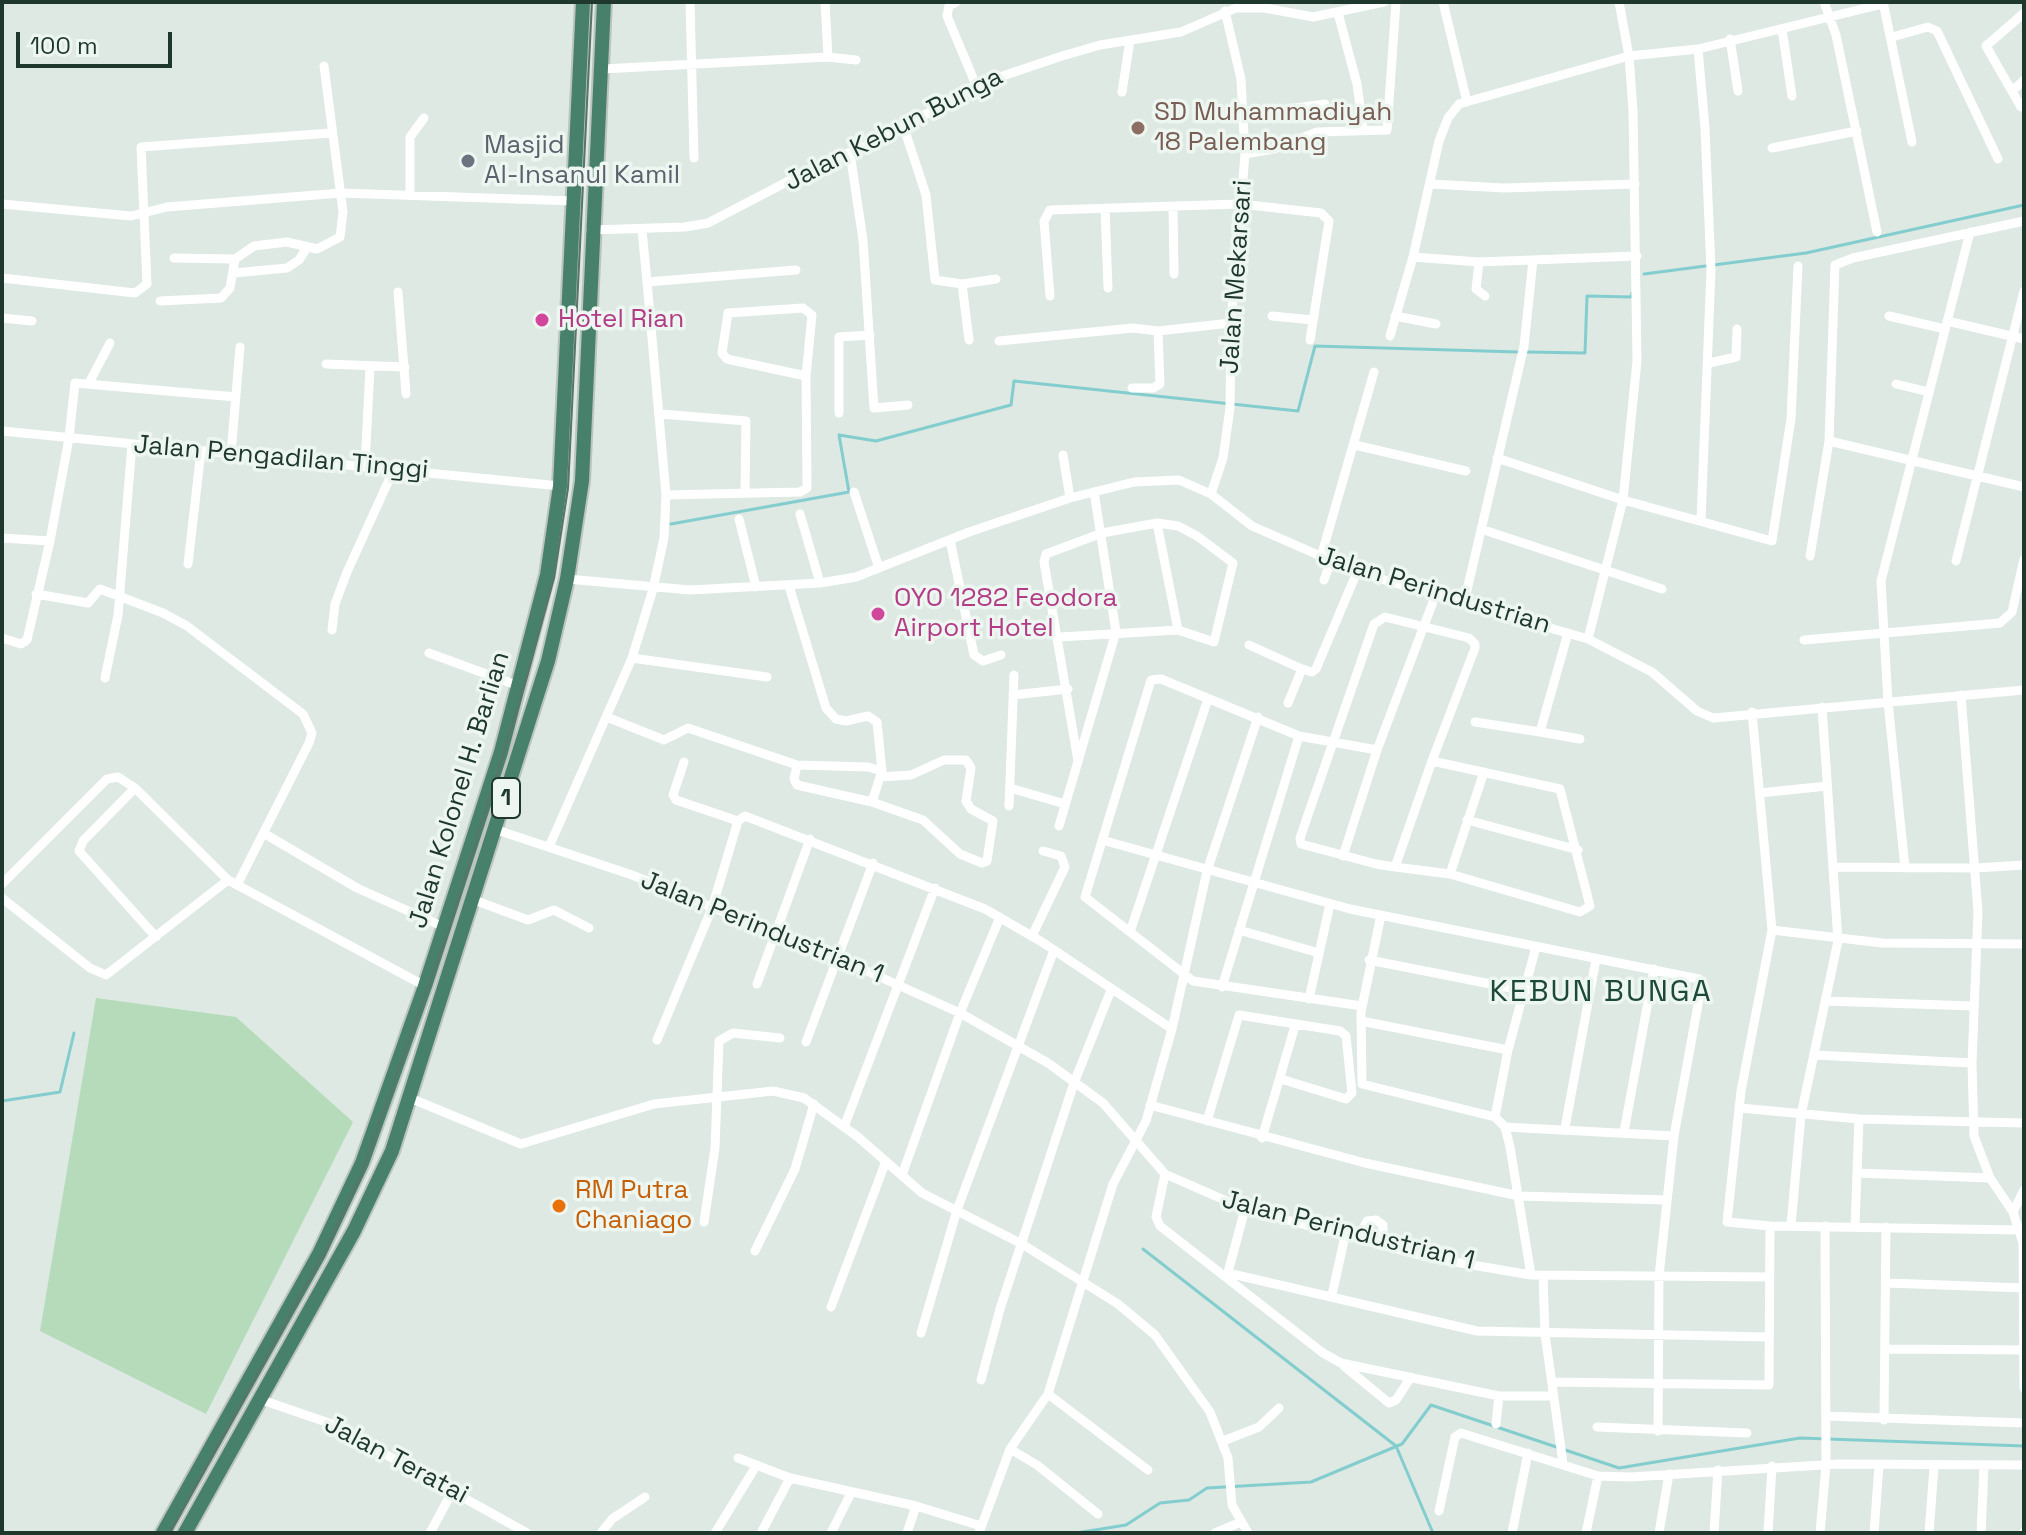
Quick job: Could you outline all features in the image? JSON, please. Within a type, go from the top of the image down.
[{"type":"highway","name":"Jalan Kolonel H. Barlian","points":[[163,1533],[319,1254],[373,1131],[425,986],[519,686],[547,575],[560,486],[583,2]]},
{"type":"highway","name":"1","points":[[187,1532],[354,1231],[396,1139],[497,830],[548,661],[567,579],[582,481],[589,356],[591,230],[603,69],[604,2]]},
{"type":"highway","points":[[373,1131],[396,1139]]},
{"type":"street","points":[[690,2],[694,158]]},
{"type":"street","points":[[825,2],[828,57]]},
{"type":"street","points":[[956,2],[949,6],[947,16],[976,85]]},
{"type":"street","points":[[1245,154],[1274,149],[1317,132],[1363,128],[1385,131],[1390,126],[1396,2]]},
{"type":"street","points":[[1443,2],[1467,102]]},
{"type":"street","points":[[1588,639],[1623,500],[1637,361],[1637,256],[1629,56],[1619,2]]},
{"type":"street","points":[[1824,2],[1857,131],[1877,232]]},
{"type":"street","name":"Jalan Kebun Bunga","points":[[591,230],[642,230],[708,223],[827,161],[904,128],[976,85],[1062,56],[1181,32],[1225,11],[1243,7],[1277,6],[1313,17],[1379,3]]},
{"type":"street","points":[[1390,336],[1413,257],[1439,141],[1448,118],[1459,104],[1629,56],[1698,49],[1730,39],[1830,19],[1883,3],[1912,142]]},
{"type":"street","name":"Jalan Mekarsari","points":[[1211,494],[1223,458],[1230,403],[1231,323],[1245,154],[1241,79],[1225,11]]},
{"type":"street","points":[[1338,13],[1357,84],[1363,128]]},
{"type":"street","points":[[2021,107],[1986,46],[2024,13]]},
{"type":"street","points":[[1892,37],[1928,27],[1937,31],[1998,159]]},
{"type":"street","points":[[1782,29],[1792,96]]},
{"type":"street","points":[[1730,39],[1738,91]]},
{"type":"street","points":[[1122,92],[1130,40]]},
{"type":"street","points":[[1698,49],[1711,266],[1701,520]]},
{"type":"street","points":[[603,69],[691,67],[828,57],[856,60]]},
{"type":"street","points":[[174,258],[235,259],[254,246],[279,242],[317,249],[340,237],[343,232],[341,193],[324,66]]},
{"type":"street","points":[[2012,91],[2024,80]]},
{"type":"street","points":[[1244,115],[1325,104]]},
{"type":"street","points":[[410,195],[410,137],[424,118]]},
{"type":"street","points":[[904,128],[926,195],[935,280],[940,284],[962,284],[996,279]]},
{"type":"street","points":[[1772,148],[1857,131]]},
{"type":"street","points":[[2,278],[135,293],[142,290],[147,284],[146,215],[140,150],[144,146],[331,133]]},
{"type":"street","points":[[850,153],[863,240],[874,408],[908,405]]},
{"type":"street","points":[[1431,184],[1504,188],[1635,184]]},
{"type":"street","points":[[2,204],[146,215],[167,207],[341,193],[574,201]]},
{"type":"street","points":[[1050,296],[1044,215],[1050,210],[1240,204],[1321,213],[1329,221],[1310,340]]},
{"type":"street","points":[[1173,207],[1174,274]]},
{"type":"street","points":[[1105,208],[1108,288]]},
{"type":"street","points":[[1810,556],[1829,441],[1835,265],[2024,221]]},
{"type":"street","points":[[549,847],[609,718],[632,658],[653,589],[664,538],[666,495],[661,414],[642,230]]},
{"type":"street","points":[[1905,868],[1888,702],[1881,581],[1970,232]]},
{"type":"street","points":[[234,273],[287,268],[299,260],[306,249]]},
{"type":"street","points":[[1413,257],[1479,262],[1637,256]]},
{"type":"street","points":[[160,301],[221,298],[230,288],[235,259]]},
{"type":"street","points":[[1464,603],[1524,346],[1533,260]]},
{"type":"street","points":[[1479,262],[1476,289],[1485,296]]},
{"type":"street","points":[[1497,458],[1623,500],[1773,540],[1791,419],[1798,266]]},
{"type":"street","points":[[647,282],[796,270]]},
{"type":"street","points":[[962,284],[969,340]]},
{"type":"street","points":[[1956,561],[2024,291]]},
{"type":"street","points":[[398,292],[406,394]]},
{"type":"street","points":[[666,495],[800,492],[807,488],[806,376],[812,315],[807,309],[728,313],[725,357],[732,362],[806,376]]},
{"type":"street","points":[[1272,316],[1313,320]]},
{"type":"street","points":[[1395,316],[1436,324]]},
{"type":"street","points":[[1889,316],[2024,339]]},
{"type":"street","points":[[2,318],[32,321]]},
{"type":"street","points":[[999,341],[1133,328],[1158,331],[1231,323]]},
{"type":"street","points":[[1709,363],[1736,357],[1737,329]]},
{"type":"street","points":[[1132,388],[1153,388],[1160,384],[1158,331]]},
{"type":"street","points":[[839,413],[839,337],[870,335]]},
{"type":"street","points":[[89,383],[110,343]]},
{"type":"street","points":[[231,454],[240,347]]},
{"type":"street","points":[[326,364],[405,367]]},
{"type":"street","points":[[365,466],[370,367]]},
{"type":"street","points":[[1324,580],[1326,559],[1374,372]]},
{"type":"street","points":[[2,638],[21,644],[27,640],[69,438],[72,386],[79,382],[236,397]]},
{"type":"street","points":[[1896,384],[1929,392]]},
{"type":"street","points":[[661,414],[746,421],[745,493]]},
{"type":"street","name":"Jalan Pengadilan Tinggi","points":[[2,431],[560,486]]},
{"type":"street","points":[[1829,441],[2024,487]]},
{"type":"street","points":[[105,678],[119,595],[132,444]]},
{"type":"street","points":[[1355,445],[1466,471]]},
{"type":"street","points":[[188,564],[201,451]]},
{"type":"street","points":[[1063,455],[1070,498]]},
{"type":"street","points":[[332,630],[335,604],[347,572],[394,469]]},
{"type":"street","name":"Jalan Perindustrian","points":[[567,579],[653,589],[820,583],[879,568],[1070,498],[1156,478],[1179,480],[1211,494],[1252,526],[1357,572],[1588,639],[1652,672],[1702,715],[1713,718],[1752,712],[2024,690]]},
{"type":"street","points":[[854,492],[879,568]]},
{"type":"street","points":[[1059,826],[1116,632],[1094,492]]},
{"type":"street","points":[[800,514],[820,583]]},
{"type":"street","points":[[739,519],[756,587]]},
{"type":"street","points":[[1157,523],[1178,630]]},
{"type":"street","points":[[1060,637],[1178,630],[1212,643],[1217,639],[1233,563],[1197,536],[1178,526],[1157,523],[1102,533],[1045,556],[1078,761]]},
{"type":"street","points":[[1481,529],[1662,589]]},
{"type":"street","points":[[2,538],[50,541]]},
{"type":"street","points":[[950,540],[974,655],[983,661],[1001,655]]},
{"type":"street","points":[[1804,640],[2007,619],[2024,559]]},
{"type":"street","points":[[1249,645],[1312,672],[1319,666],[1357,572]]},
{"type":"street","points":[[789,586],[826,708],[836,719],[873,718],[877,722],[881,774],[872,802]]},
{"type":"street","points":[[2,898],[99,974],[110,973],[233,883],[265,834],[312,733],[303,714],[187,626],[119,595],[97,590],[89,603],[36,594]]},
{"type":"street","points":[[1343,856],[1377,750],[1436,594]]},
{"type":"street","points":[[1395,867],[1432,761],[1475,644],[1469,638],[1385,617],[1377,619],[1300,842],[1343,856],[1395,867],[1450,874],[1585,912],[1590,906],[1560,789],[1432,761]]},
{"type":"street","points":[[1540,732],[1568,633]]},
{"type":"street","points":[[429,653],[519,686]]},
{"type":"street","points":[[632,658],[767,677]]},
{"type":"street","points":[[1288,703],[1302,669]]},
{"type":"street","points":[[1009,806],[1014,675]]},
{"type":"street","points":[[1362,1006],[1200,984],[1182,975],[1085,897],[1149,683],[1161,679],[1299,736],[1377,750]]},
{"type":"street","points":[[1013,695],[1068,689]]},
{"type":"street","points":[[1961,695],[1978,944],[1973,1006],[1973,1123],[1975,1144],[1990,1178],[2013,1212],[2023,1243],[2024,1388]]},
{"type":"street","points":[[1130,932],[1208,699]]},
{"type":"street","points":[[1791,1225],[1801,1115],[1838,941],[1822,707]]},
{"type":"street","points":[[1752,712],[1772,930],[1740,1108],[1727,1222],[1770,1226],[2019,1230]]},
{"type":"street","points":[[738,1458],[790,1478],[916,1506],[980,1530],[1010,1449],[1048,1394],[1080,1282],[1113,1184],[1133,1140],[1146,1121],[1172,1029],[1207,871],[1258,717]]},
{"type":"street","points":[[609,718],[666,741],[688,728],[797,765],[868,767],[881,774],[911,775],[944,760],[966,760],[971,768],[966,801],[971,809],[993,821],[987,861],[982,863],[960,854],[923,820],[872,802],[797,785],[794,779],[797,765]]},
{"type":"street","points":[[1475,722],[1580,739]]},
{"type":"street","points":[[1222,987],[1299,736]]},
{"type":"street","points":[[684,762],[673,795],[676,800],[738,821]]},
{"type":"street","points":[[1450,874],[1484,772]]},
{"type":"street","points":[[2,884],[107,779],[118,777],[135,788],[233,883],[425,986]]},
{"type":"street","points":[[1760,793],[1827,786]]},
{"type":"street","points":[[135,788],[83,841],[79,851],[156,937]]},
{"type":"street","points":[[1010,788],[1065,804]]},
{"type":"street","points":[[657,1040],[712,908],[738,821],[745,816],[873,863],[1000,917],[1172,1029]]},
{"type":"street","points":[[1467,820],[1578,850]]},
{"type":"street","name":"Jalan Perindustrian 1","points":[[497,830],[712,908],[898,983],[960,1013],[1019,1045],[1103,1103],[1165,1174],[1245,1209],[1382,1246],[1531,1275],[1769,1277]]},
{"type":"street","points":[[265,834],[357,888],[444,927]]},
{"type":"street","points":[[757,984],[810,839]]},
{"type":"street","points":[[1102,840],[1330,904],[1696,977],[1702,983],[1674,1136],[1659,1276],[1658,1431]]},
{"type":"street","points":[[1032,936],[1065,867],[1061,856],[1043,851]]},
{"type":"street","points":[[806,1042],[873,863]]},
{"type":"street","points":[[1833,867],[1975,868],[2024,865]]},
{"type":"street","points":[[844,1127],[935,888]]},
{"type":"street","points":[[474,900],[528,920],[554,910],[589,928]]},
{"type":"street","points":[[1309,999],[1330,904]]},
{"type":"street","points":[[1381,915],[1369,960],[1362,1006],[1361,1080],[1365,1086],[1495,1117],[1505,1127],[1531,1275]]},
{"type":"street","points":[[902,1175],[960,1013],[1000,917]]},
{"type":"street","points":[[1239,930],[1319,953]]},
{"type":"street","points":[[1772,930],[1838,941],[2024,944]]},
{"type":"street","points":[[1495,1117],[1508,1050],[1536,947]]},
{"type":"street","points":[[921,1333],[957,1210],[1054,950]]},
{"type":"street","points":[[1565,1128],[1596,959]]},
{"type":"street","points":[[1369,960],[1526,991]]},
{"type":"street","points":[[1624,1132],[1654,969]]},
{"type":"street","points":[[981,1380],[1074,1083],[1111,990]]},
{"type":"street","points":[[1826,1001],[1973,1006]]},
{"type":"street","points":[[1207,1121],[1236,1018],[1244,1015],[1295,1026],[1340,1031],[1346,1036],[1352,1093],[1346,1099],[1281,1079]]},
{"type":"street","points":[[1361,1021],[1508,1050]]},
{"type":"street","points":[[1262,1138],[1295,1026]]},
{"type":"street","points":[[704,1222],[715,1148],[719,1041],[722,1036],[733,1033],[780,1038]]},
{"type":"street","points":[[1815,1055],[1972,1063]]},
{"type":"street","points":[[410,1098],[521,1144],[654,1104],[786,1092],[814,1104],[922,1193],[1022,1244],[1128,1312],[1155,1335],[1200,1392],[1223,1441],[1231,1494],[1248,1533]]},
{"type":"street","points":[[755,1251],[795,1169],[814,1104]]},
{"type":"street","points":[[1150,1105],[1262,1138],[1519,1196],[1667,1200]]},
{"type":"street","points":[[1740,1108],[1859,1119],[2024,1123]]},
{"type":"street","points":[[1855,1226],[1859,1119]]},
{"type":"street","points":[[1505,1127],[1674,1136]]},
{"type":"street","points":[[831,1307],[886,1161]]},
{"type":"street","points":[[1857,1173],[1990,1178]]},
{"type":"street","points":[[1165,1174],[1157,1205],[1156,1217],[1160,1226],[1389,1403],[1396,1400],[1411,1377]]},
{"type":"street","points":[[2013,1212],[2024,1190]]},
{"type":"street","points":[[1227,1276],[1245,1209]]},
{"type":"street","points":[[1358,1239],[1372,1218],[1383,1225],[1382,1246]]},
{"type":"street","points":[[1553,1382],[1768,1385],[1770,1226]]},
{"type":"street","points":[[1820,1533],[1826,1465],[1825,1226]]},
{"type":"street","points":[[1884,1420],[1886,1227]]},
{"type":"street","points":[[1332,1295],[1345,1236]]},
{"type":"street","points":[[1543,1275],[1545,1334],[1563,1460]]},
{"type":"street","points":[[1227,1276],[1332,1295],[1477,1331],[1769,1337]]},
{"type":"street","points":[[1887,1283],[2024,1288]]},
{"type":"street","points":[[1886,1349],[2023,1350]]},
{"type":"street","points":[[1341,1363],[1499,1396],[1553,1396]]},
{"type":"street","points":[[1048,1394],[1148,1470]]},
{"type":"street","points":[[1496,1424],[1499,1396]]},
{"type":"street","name":"Jalan Teratai","points":[[259,1399],[329,1423],[527,1533]]},
{"type":"street","points":[[1223,1441],[1259,1427],[1279,1408]]},
{"type":"street","points":[[1826,1416],[2024,1423]]},
{"type":"street","points":[[1597,1427],[1747,1433]]},
{"type":"street","points":[[1439,1511],[1455,1437],[1461,1433],[1563,1460],[1598,1476],[1772,1466],[2024,1465]]},
{"type":"street","points":[[1010,1449],[1037,1465],[1098,1514]]},
{"type":"street","points":[[1512,1533],[1528,1453]]},
{"type":"street","points":[[1874,1533],[1879,1465]]},
{"type":"street","points":[[715,1533],[756,1466]]},
{"type":"street","points":[[1768,1533],[1772,1466]]},
{"type":"street","points":[[1929,1533],[1934,1467]]},
{"type":"street","points":[[1981,1533],[1984,1467]]},
{"type":"street","points":[[1714,1533],[1718,1470]]},
{"type":"street","points":[[1659,1533],[1669,1474]]},
{"type":"street","points":[[1586,1533],[1598,1476]]},
{"type":"street","points":[[761,1533],[790,1478]]},
{"type":"street","points":[[430,1533],[452,1492]]},
{"type":"street","points":[[831,1533],[851,1493]]},
{"type":"street","points":[[601,1533],[612,1519],[645,1497]]},
{"type":"street","points":[[907,1533],[916,1506]]},
{"type":"street","points":[[1215,1533],[1241,1522]]},
{"type":"green space","points":[[96,998],[236,1017],[353,1122],[206,1414],[40,1331]]},
{"type":"waterway","points":[[1644,274],[1806,253],[2024,205]]},
{"type":"waterway","points":[[1526,352],[1585,353],[1587,296],[1631,297],[1632,293]]},
{"type":"waterway","points":[[671,524],[849,492],[839,435],[876,441],[1011,405],[1014,381],[1298,411],[1315,346],[1518,352]]},
{"type":"waterway","points":[[2,1101],[60,1092],[74,1033]]},
{"type":"waterway","points":[[1143,1249],[1396,1446],[1433,1533]]},
{"type":"waterway","points":[[1076,1533],[1126,1525],[1160,1503],[1189,1500],[1207,1488],[1311,1482],[1402,1444],[1431,1405],[1619,1468],[1800,1438],[2024,1446]]},
{"type":"tram line","points":[[170,1533],[327,1247],[360,1177],[449,929],[527,677],[554,578],[568,488],[592,2]]},
{"type":"place","name":"SD Muhammadiyah 18 Palembang","points":[[1138,128]]},
{"type":"place","name":"Masjid Al-Insanul Kamil","points":[[468,161]]},
{"type":"place","name":"Hotel Rian","points":[[542,320]]},
{"type":"place","name":"OYO 1282 Feodora Airport Hotel","points":[[878,614]]},
{"type":"place","name":"RM Putra Chaniago","points":[[559,1206]]},
{"type":"district","name":"KEBUN BUNGA","points":[[1601,993]]}]
